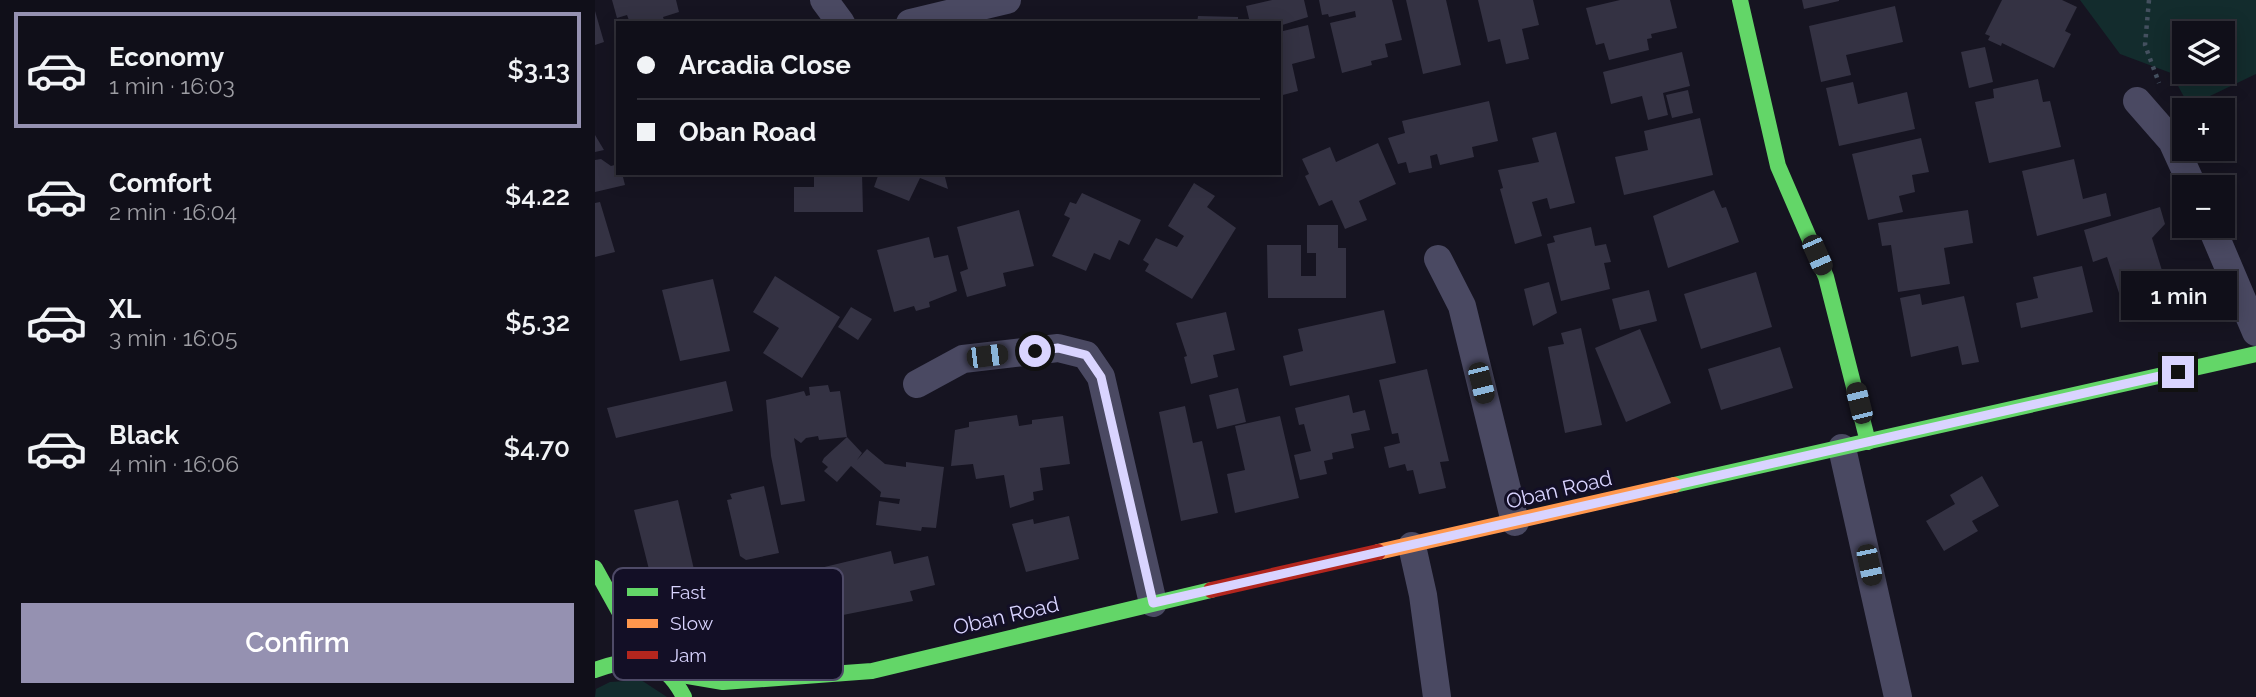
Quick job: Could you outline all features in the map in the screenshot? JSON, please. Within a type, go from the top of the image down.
[{"type":"street","points":[[824,0],[840,21]]},
{"type":"street","points":[[918,21],[1007,0]]},
{"type":"street","points":[[1740,0],[1778,166],[1826,278],[1898,697]]},
{"type":"street","points":[[2137,101],[2172,141],[2188,175]]},
{"type":"street","points":[[2216,238],[2256,331]]},
{"type":"street","points":[[1438,259],[1462,306],[1515,522]]},
{"type":"street","points":[[917,384],[963,359],[1058,348],[1086,355],[1101,377],[1153,603]]},
{"type":"street","name":"Oban Road","points":[[843,673],[872,671],[1153,603],[2256,355]]},
{"type":"street","points":[[1412,546],[1426,608],[1437,697]]},
{"type":"street","points":[[595,568],[613,606]]},
{"type":"street","name":"Oban Road","points":[[595,670],[613,665]]},
{"type":"street","name":"Oban Road","points":[[835,690],[872,671]]},
{"type":"street","points":[[673,680],[684,697]]},
{"type":"street","name":"Oban Road","points":[[711,680],[750,680]]},
{"type":"path","points":[[2137,101],[2159,83],[2144,45],[2148,0]]},
{"type":"green space","points":[[2080,0],[2256,0],[2256,74],[2206,98],[2185,98],[2177,84],[2235,84],[2235,21],[2172,21],[2171,73],[2120,54]]},
{"type":"green space","points":[[641,680],[667,697],[595,697],[596,689],[610,682]]},
{"type":"building","points":[[612,0],[676,0],[679,12],[663,17],[664,21],[629,21],[627,15],[617,18]]},
{"type":"building","points":[[1272,0],[1304,0],[1308,17],[1281,25],[1281,21],[1250,21],[1246,6]]},
{"type":"building","points":[[1319,0],[1392,0],[1402,40],[1385,44],[1388,57],[1371,61],[1372,65],[1342,73],[1330,23],[1356,17],[1355,11],[1329,17],[1328,14],[1322,15]]},
{"type":"building","points":[[1406,0],[1446,0],[1461,65],[1423,74]]},
{"type":"building","points":[[1478,0],[1533,0],[1539,25],[1522,29],[1529,59],[1506,64],[1500,39],[1488,42]]},
{"type":"building","points":[[1620,0],[1670,0],[1677,28],[1651,34],[1652,38],[1647,39],[1649,50],[1609,60],[1604,43],[1596,45],[1586,8]]},
{"type":"building","points":[[1802,0],[1839,0],[1839,1],[1804,9]]},
{"type":"building","points":[[2002,0],[2062,0],[2077,7],[2065,31],[2071,34],[2054,68],[2002,43],[2001,46],[1988,40],[1990,36],[1985,34]]},
{"type":"building","points":[[1895,6],[1903,42],[1846,55],[1851,75],[1821,82],[1809,26]]},
{"type":"building","points":[[595,11],[604,42],[595,45]]},
{"type":"building","points":[[1198,16],[1238,17],[1238,21],[1197,21]]},
{"type":"building","points":[[1308,25],[1315,58],[1292,64],[1298,91],[1281,95],[1281,32]]},
{"type":"building","points":[[1985,47],[1993,82],[1969,88],[1961,52]]},
{"type":"building","points":[[1682,52],[1690,86],[1663,93],[1668,115],[1648,120],[1642,96],[1611,104],[1603,72]]},
{"type":"building","points":[[2038,79],[2043,102],[2050,101],[2061,147],[1989,163],[1975,102],[1994,98],[1993,89]]},
{"type":"building","points":[[1853,82],[1858,104],[1907,92],[1915,129],[1839,146],[1826,88]]},
{"type":"building","points":[[1688,90],[1693,113],[1672,118],[1666,95]]},
{"type":"building","points":[[1489,101],[1498,141],[1472,147],[1474,157],[1440,165],[1437,154],[1430,156],[1432,168],[1409,173],[1406,162],[1398,164],[1388,138],[1405,133],[1402,121]]},
{"type":"building","points":[[1700,118],[1713,175],[1624,195],[1615,157],[1648,150],[1644,131]]},
{"type":"building","points":[[1556,132],[1575,203],[1550,209],[1547,198],[1532,202],[1542,236],[1515,244],[1500,189],[1503,188],[1498,170],[1539,162],[1532,138]]},
{"type":"building","points":[[595,135],[604,150],[595,152]]},
{"type":"building","points":[[1921,138],[1929,172],[1912,175],[1915,192],[1899,196],[1903,212],[1868,220],[1852,154]]},
{"type":"building","points":[[1378,143],[1396,184],[1359,201],[1367,220],[1345,229],[1332,200],[1319,206],[1305,176],[1309,174],[1302,159],[1330,147],[1336,162]]},
{"type":"building","points":[[601,159],[611,166],[616,165],[616,175],[622,175],[625,185],[595,192],[595,160]]},
{"type":"building","points":[[2074,159],[2083,199],[2106,193],[2111,216],[2037,236],[2022,171]]},
{"type":"building","points":[[814,175],[862,175],[863,212],[794,212],[794,187],[814,187]]},
{"type":"building","points":[[878,175],[944,175],[948,189],[920,178],[909,201],[874,187]]},
{"type":"building","points":[[1194,183],[1215,196],[1207,207],[1236,228],[1192,299],[1145,271],[1149,264],[1143,260],[1156,238],[1177,247],[1184,236],[1168,226]]},
{"type":"building","points":[[1714,190],[1722,208],[1726,207],[1739,242],[1668,268],[1653,216]]},
{"type":"building","points":[[1082,193],[1141,220],[1129,245],[1119,240],[1110,260],[1094,253],[1086,271],[1052,256],[1070,218],[1064,215],[1070,202],[1076,204]]},
{"type":"building","points":[[600,202],[615,252],[595,257],[595,203]]},
{"type":"building","points":[[2160,207],[2165,224],[2152,238],[2164,277],[2149,281],[2152,293],[2122,302],[2107,257],[2093,262],[2084,230]]},
{"type":"building","points":[[1019,210],[1034,266],[1003,273],[1006,286],[967,297],[960,272],[968,269],[957,227]]},
{"type":"building","points":[[1968,210],[1973,243],[1944,248],[1950,284],[1898,292],[1891,245],[1882,246],[1878,223]]},
{"type":"building","points":[[1307,225],[1338,225],[1338,248],[1346,248],[1346,298],[1268,298],[1267,245],[1301,245],[1301,276],[1316,276],[1316,253],[1307,253]]},
{"type":"building","points":[[1591,227],[1595,246],[1606,244],[1611,262],[1604,263],[1610,289],[1561,301],[1547,244],[1555,242],[1553,236]]},
{"type":"building","points":[[929,237],[934,258],[948,255],[957,291],[929,302],[930,307],[916,311],[914,306],[894,312],[877,250]]},
{"type":"building","points":[[2082,266],[2093,312],[2021,328],[2016,303],[2038,298],[2033,277]]},
{"type":"building","points":[[1756,272],[1772,327],[1701,349],[1684,294]]},
{"type":"building","points":[[775,276],[840,317],[802,378],[763,353],[779,328],[753,312]]},
{"type":"building","points":[[713,279],[730,351],[680,361],[662,290]]},
{"type":"building","points":[[1549,282],[1557,313],[1533,326],[1524,289]]},
{"type":"building","points":[[1649,290],[1657,321],[1620,330],[1612,299]]},
{"type":"building","points":[[1920,294],[1922,305],[1964,296],[1979,362],[1962,365],[1958,346],[1911,357],[1900,298]]},
{"type":"building","points":[[851,307],[872,319],[858,340],[838,327]]},
{"type":"building","points":[[1384,310],[1396,363],[1290,386],[1283,356],[1303,351],[1298,329]]},
{"type":"building","points":[[1226,312],[1235,350],[1213,355],[1218,377],[1191,384],[1184,357],[1187,356],[1176,323]]},
{"type":"building","points":[[1581,328],[1602,425],[1565,433],[1548,347],[1564,344],[1561,333]]},
{"type":"building","points":[[1640,329],[1671,403],[1626,422],[1595,348]]},
{"type":"building","points":[[1780,347],[1793,388],[1721,410],[1708,369]]},
{"type":"building","points":[[1427,369],[1449,461],[1440,462],[1446,488],[1419,494],[1413,470],[1407,471],[1405,464],[1389,468],[1384,447],[1400,443],[1398,433],[1392,434],[1379,380]]},
{"type":"building","points":[[726,381],[733,411],[616,438],[607,408]]},
{"type":"building","points":[[828,385],[830,392],[840,391],[847,437],[819,440],[818,436],[806,438],[801,443],[794,438],[805,501],[781,505],[771,456],[766,400],[804,391],[806,396],[810,395],[809,387]]},
{"type":"building","points":[[1238,388],[1246,422],[1217,429],[1209,395]]},
{"type":"building","points":[[1349,395],[1353,413],[1365,410],[1370,430],[1351,434],[1354,448],[1332,453],[1333,459],[1324,461],[1327,474],[1300,480],[1294,455],[1311,451],[1304,424],[1299,425],[1295,408]]},
{"type":"building","points":[[1185,406],[1193,443],[1202,441],[1218,513],[1181,521],[1159,412]]},
{"type":"building","points":[[1017,415],[1019,426],[1032,424],[1032,420],[1063,416],[1070,464],[1040,468],[1043,490],[1033,492],[1034,500],[1010,508],[1004,475],[976,479],[973,464],[951,466],[955,430],[969,427],[969,422]]},
{"type":"building","points":[[1280,416],[1299,498],[1235,513],[1227,474],[1245,470],[1235,426]]},
{"type":"building","points":[[847,437],[862,453],[857,460],[867,449],[885,464],[906,467],[906,462],[944,467],[936,528],[922,527],[921,531],[876,525],[879,501],[899,504],[900,499],[880,497],[881,492],[851,466],[837,482],[824,471],[828,467],[822,462],[824,458]]},
{"type":"building","points":[[1982,476],[1999,506],[1972,521],[1978,531],[1944,551],[1926,521],[1955,504],[1950,495]]},
{"type":"building","points":[[764,486],[779,553],[746,560],[740,556],[727,500],[732,499],[730,494]]},
{"type":"building","points":[[678,500],[694,568],[649,568],[634,510]]},
{"type":"building","points":[[1069,516],[1079,559],[1026,572],[1012,524],[1033,519],[1034,524]]},
{"type":"building","points":[[891,551],[894,564],[928,556],[935,585],[910,591],[913,601],[843,615],[843,568],[820,568]]},
{"type":"traffic: fast","points":[[1740,0],[1778,166],[1826,277],[1868,442]]},
{"type":"traffic: fast","points":[[1674,485],[2256,354]]},
{"type":"traffic: fast","points":[[595,568],[613,601]]},
{"type":"traffic: fast","points":[[843,673],[872,671],[1211,590]]},
{"type":"traffic: fast","points":[[595,670],[613,664]]},
{"type":"traffic: fast","points":[[673,680],[684,697]]},
{"type":"traffic: fast","points":[[711,680],[750,680]]},
{"type":"traffic: slow","points":[[1378,552],[1674,485]]},
{"type":"traffic: jam","points":[[1211,590],[1378,552]]},
{"type":"route","points":[[1035,351],[1058,348],[1086,355],[1101,377],[1153,603],[2178,372]]}]
